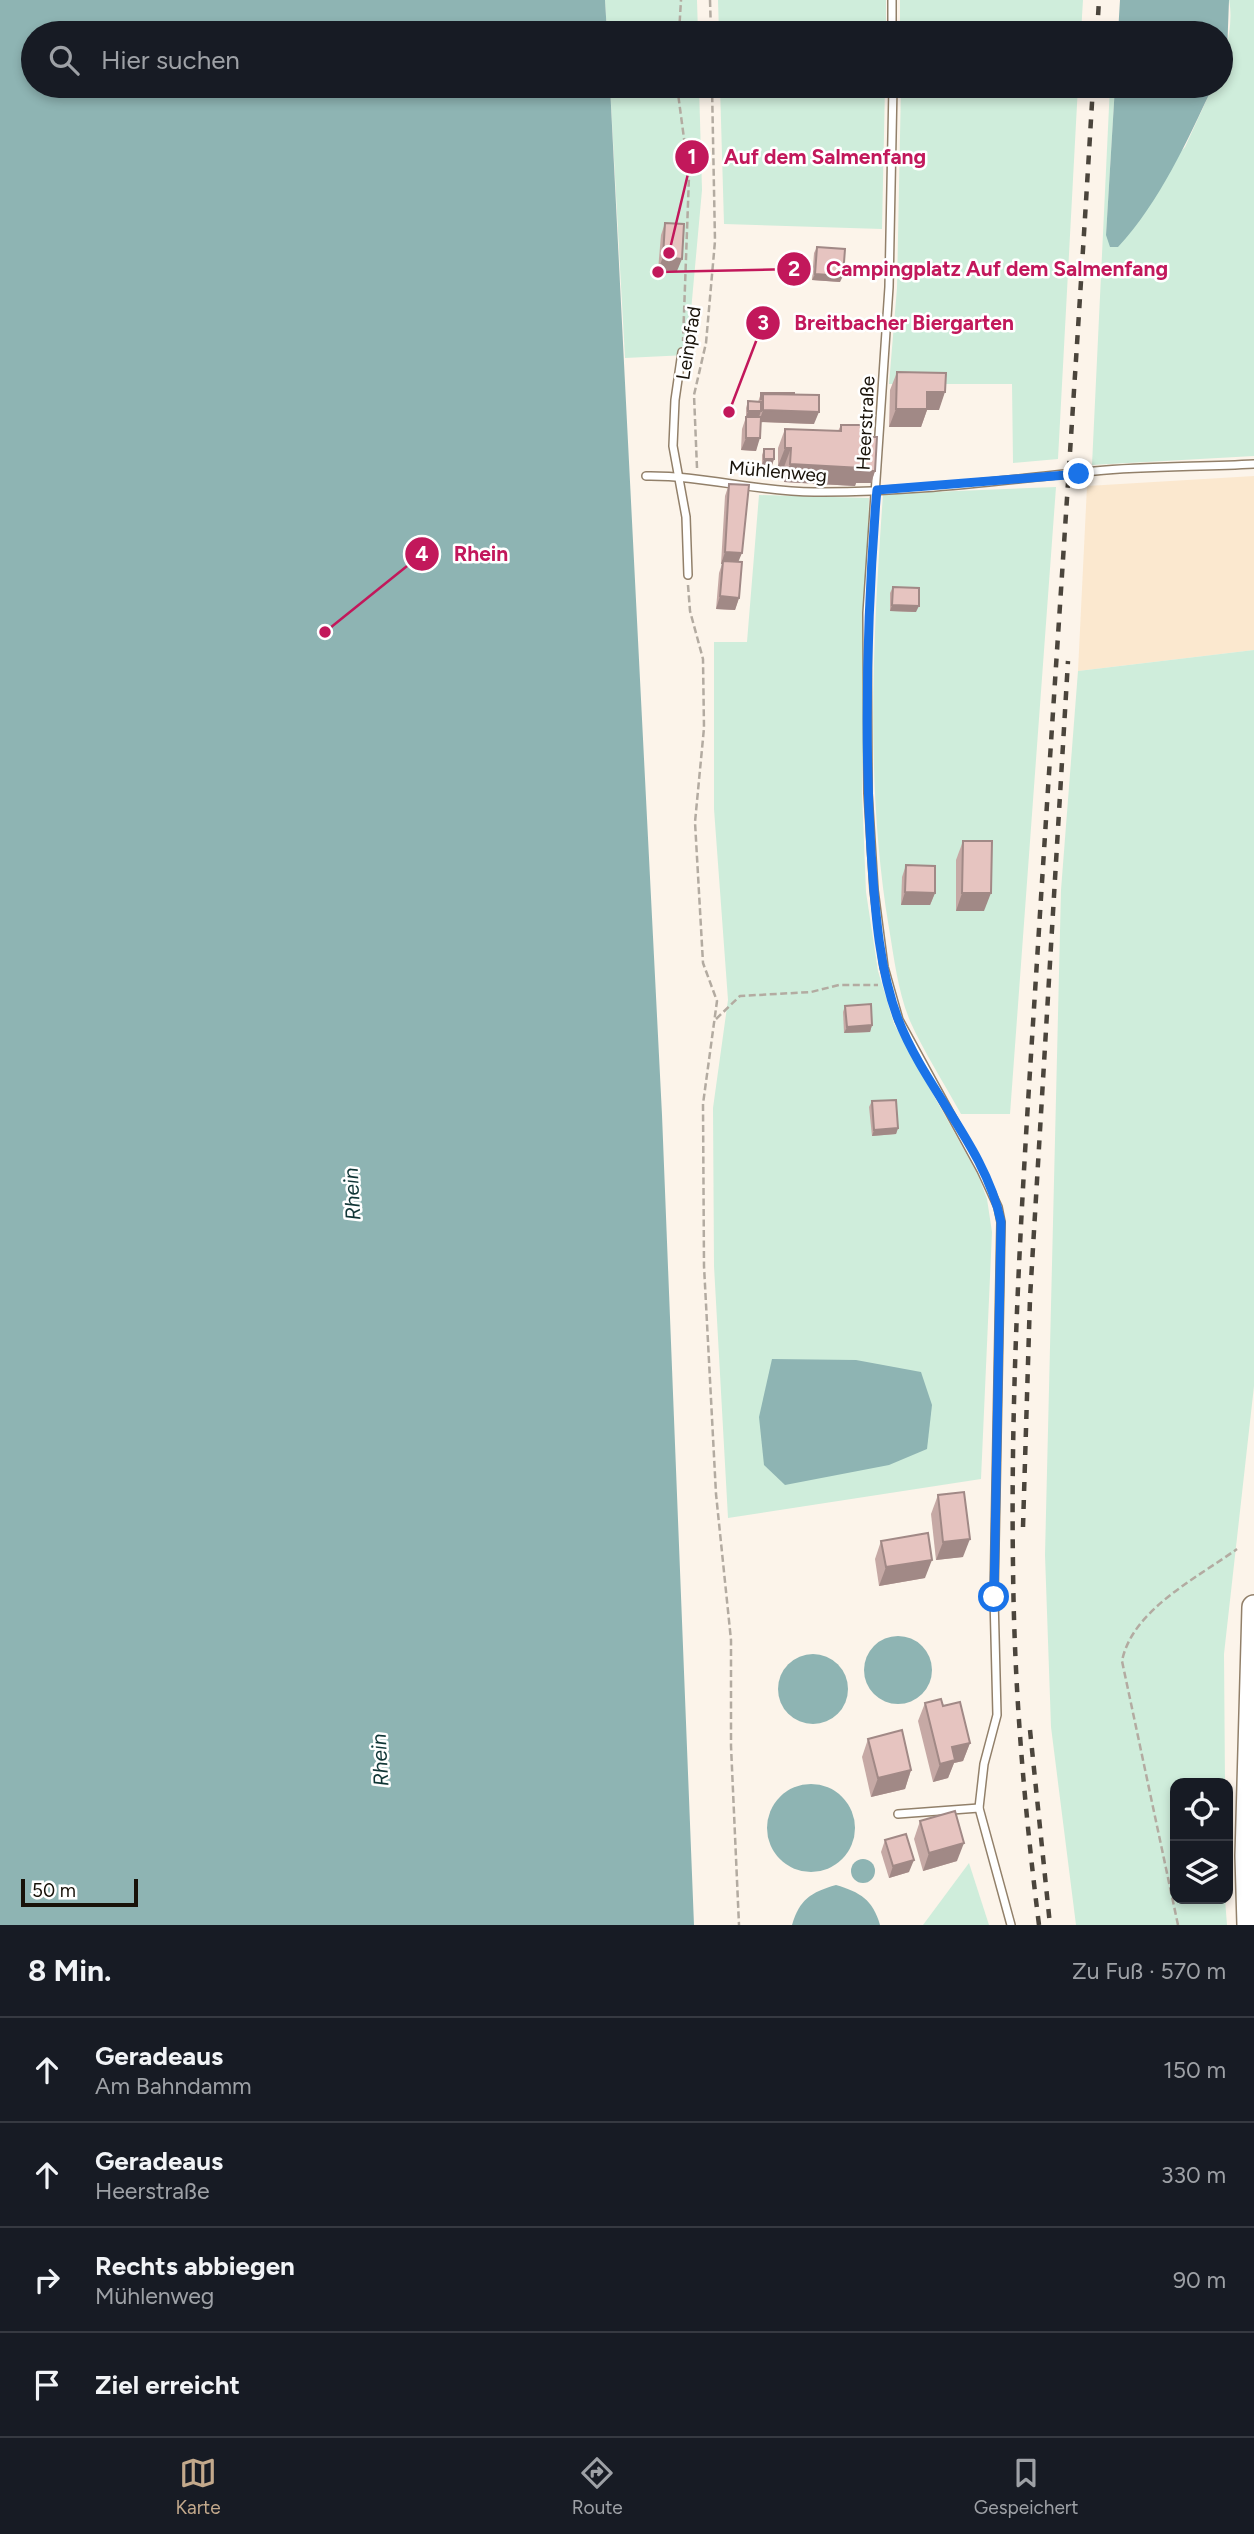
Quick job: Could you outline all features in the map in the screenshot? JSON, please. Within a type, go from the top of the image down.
[{"type":"main road","points":[[1248,1925],[1247,1856],[1254,1607]]},
{"type":"lane","points":[[892,0],[892,21]]},
{"type":"lane","name":"Heerstraße","points":[[893,98],[889,287],[867,613],[868,793],[874,890],[888,984],[899,1020],[998,1207],[1002,1239],[994,1583],[997,1715],[984,1764],[979,1808]]},
{"type":"lane","points":[[682,352],[673,446],[686,517],[688,575]]},
{"type":"lane","name":"Mühlenweg","points":[[646,476],[677,475],[774,490],[877,490],[1019,481],[1094,471],[1254,464]]},
{"type":"lane","points":[[898,1814],[979,1808],[1011,1925]]},
{"type":"path","points":[[680,21],[681,0]]},
{"type":"path","points":[[710,0],[711,21]]},
{"type":"path","points":[[679,98],[689,176],[682,352]]},
{"type":"path","name":"Leinpfad","points":[[696,478],[694,395],[706,343],[715,241],[712,98]]},
{"type":"path","points":[[688,575],[690,611],[703,659],[704,728],[695,822],[703,963],[717,1001],[703,1104],[704,1266],[716,1494],[731,1640],[731,1746],[739,1925]]},
{"type":"path","points":[[716,1019],[740,996],[811,992],[839,985],[888,984]]},
{"type":"path","points":[[1178,1925],[1122,1661],[1126,1641],[1138,1626],[1166,1600],[1237,1549]]},
{"type":"shaded area","points":[[1254,476],[1254,650],[1078,671],[1087,486]]},
{"type":"green space","points":[[605,0],[697,0],[698,21],[606,21]]},
{"type":"green space","points":[[718,0],[886,0],[886,21],[719,21]]},
{"type":"green space","points":[[900,0],[1083,0],[1082,21],[900,21]]},
{"type":"green space","points":[[1229,0],[1254,0],[1254,456],[1092,465],[1109,98],[1114,98],[1106,235],[1185,147],[1207,98],[1233,98],[1233,21],[1230,21]]},
{"type":"green space","points":[[611,98],[699,98],[702,190],[687,355],[625,358]]},
{"type":"green space","points":[[720,98],[885,98],[882,229],[724,224]]},
{"type":"green space","points":[[901,98],[1077,98],[1058,459],[1013,463],[1012,384],[889,384],[897,288]]},
{"type":"green space","points":[[1056,487],[1010,1114],[961,1114],[921,1044],[906,1010],[899,987],[881,874],[873,711],[883,494]]},
{"type":"green space","points":[[759,495],[869,498],[862,793],[866,892],[878,971],[894,1024],[978,1175],[987,1199],[992,1232],[981,1479],[728,1518],[714,1266],[713,1108],[728,1000],[714,809],[714,642],[747,642]]},
{"type":"green space","points":[[1254,650],[1254,1386],[1224,1654],[1225,1778],[1170,1778],[1170,1904],[1225,1904],[1227,1925],[1076,1925],[1051,1727],[1045,1555],[1061,890],[1078,671]]},
{"type":"green space","points":[[969,1863],[989,1925],[923,1925]]},
{"type":"water","points":[[0,0],[605,0],[606,21],[21,21],[21,98],[611,98],[662,1115],[694,1925],[0,1925]]},
{"type":"water","points":[[1120,0],[1229,0],[1228,21],[1119,21]]},
{"type":"water","points":[[1114,98],[1207,98],[1183,149],[1147,211],[1118,247],[1110,247],[1106,235]]},
{"type":"water","points":[[772,1359],[856,1360],[921,1372],[932,1405],[927,1449],[889,1465],[785,1485],[764,1465],[759,1417]]},
{"type":"water","points":[[891,1636],[905,1636],[917,1641],[927,1651],[932,1670],[927,1689],[917,1699],[905,1704],[891,1704],[879,1699],[869,1689],[864,1677],[864,1663],[869,1651],[879,1641]]},
{"type":"water","points":[[813,1654],[832,1660],[842,1670],[848,1689],[842,1708],[832,1718],[813,1724],[794,1718],[784,1708],[778,1689],[784,1670],[794,1660]]},
{"type":"water","points":[[811,1784],[828,1788],[842,1797],[851,1811],[855,1828],[851,1845],[842,1859],[828,1868],[811,1872],[794,1868],[780,1859],[771,1845],[767,1828],[771,1811],[780,1797],[794,1788]]},
{"type":"water","points":[[863,1859],[871,1863],[875,1871],[871,1879],[863,1883],[855,1879],[851,1871],[855,1863]]},
{"type":"water","points":[[836,1885],[864,1898],[874,1909],[880,1925],[792,1925],[798,1909],[807,1898]]},
{"type":"building","points":[[665,223],[684,224],[682,259],[663,257]]},
{"type":"building","points":[[817,247],[845,249],[843,276],[815,274]]},
{"type":"building","points":[[897,372],[946,373],[945,392],[927,392],[927,409],[896,409]]},
{"type":"building","points":[[761,393],[794,394],[763,394],[761,400]]},
{"type":"building","points":[[763,394],[819,395],[819,412],[763,410]]},
{"type":"building","points":[[748,401],[761,402],[761,411],[748,411]]},
{"type":"building","points":[[746,417],[761,417],[760,438],[746,438]]},
{"type":"building","points":[[841,425],[861,425],[862,468],[790,464],[791,448],[785,448],[785,429],[841,431]]},
{"type":"building","points":[[861,437],[877,437],[875,471],[861,471]]},
{"type":"building","points":[[764,449],[774,449],[774,459],[764,459]]},
{"type":"building","points":[[729,484],[749,485],[742,553],[725,552]]},
{"type":"building","points":[[723,561],[742,562],[739,598],[720,596]]},
{"type":"building","points":[[893,587],[919,588],[919,606],[892,605]]},
{"type":"building","points":[[963,841],[992,841],[991,893],[962,893]]},
{"type":"building","points":[[906,865],[935,866],[935,893],[905,892]]},
{"type":"building","points":[[871,1004],[872,1025],[847,1027],[845,1006]]},
{"type":"building","points":[[896,1100],[898,1128],[874,1130],[872,1101]]},
{"type":"building","points":[[964,1492],[970,1539],[943,1542],[938,1495]]},
{"type":"building","points":[[928,1533],[932,1560],[886,1567],[881,1541]]},
{"type":"building","points":[[941,1699],[943,1706],[960,1702],[970,1743],[952,1747],[955,1760],[940,1764],[925,1703]]},
{"type":"building","points":[[902,1730],[911,1770],[878,1778],[868,1739]]},
{"type":"building","points":[[955,1811],[964,1843],[929,1853],[920,1821]]},
{"type":"building","points":[[906,1834],[914,1860],[893,1866],[885,1840]]},
{"type":"railway","points":[[1098,21],[1099,0]]},
{"type":"railway","points":[[1039,1925],[1024,1790],[1015,1655],[1014,1410],[1028,1100],[1092,98]]},
{"type":"railway","points":[[1023,1527],[1030,1298],[1068,661]]},
{"type":"railway","points":[[1030,1730],[1050,1925]]},
{"type":"place","name":"Auf dem Salmenfang","points":[[669,253]]},
{"type":"place","name":"Campingplatz Auf dem Salmenfang","points":[[658,272]]},
{"type":"place","name":"Breitbacher Biergarten","points":[[729,412]]},
{"type":"place","name":"Rhein","points":[[325,632]]},
{"type":"route","points":[[994,1597],[1001,1222],[998,1207],[981,1170],[899,1020],[884,967],[874,890],[868,793],[867,613],[877,490],[1019,481],[1079,474]]}]
